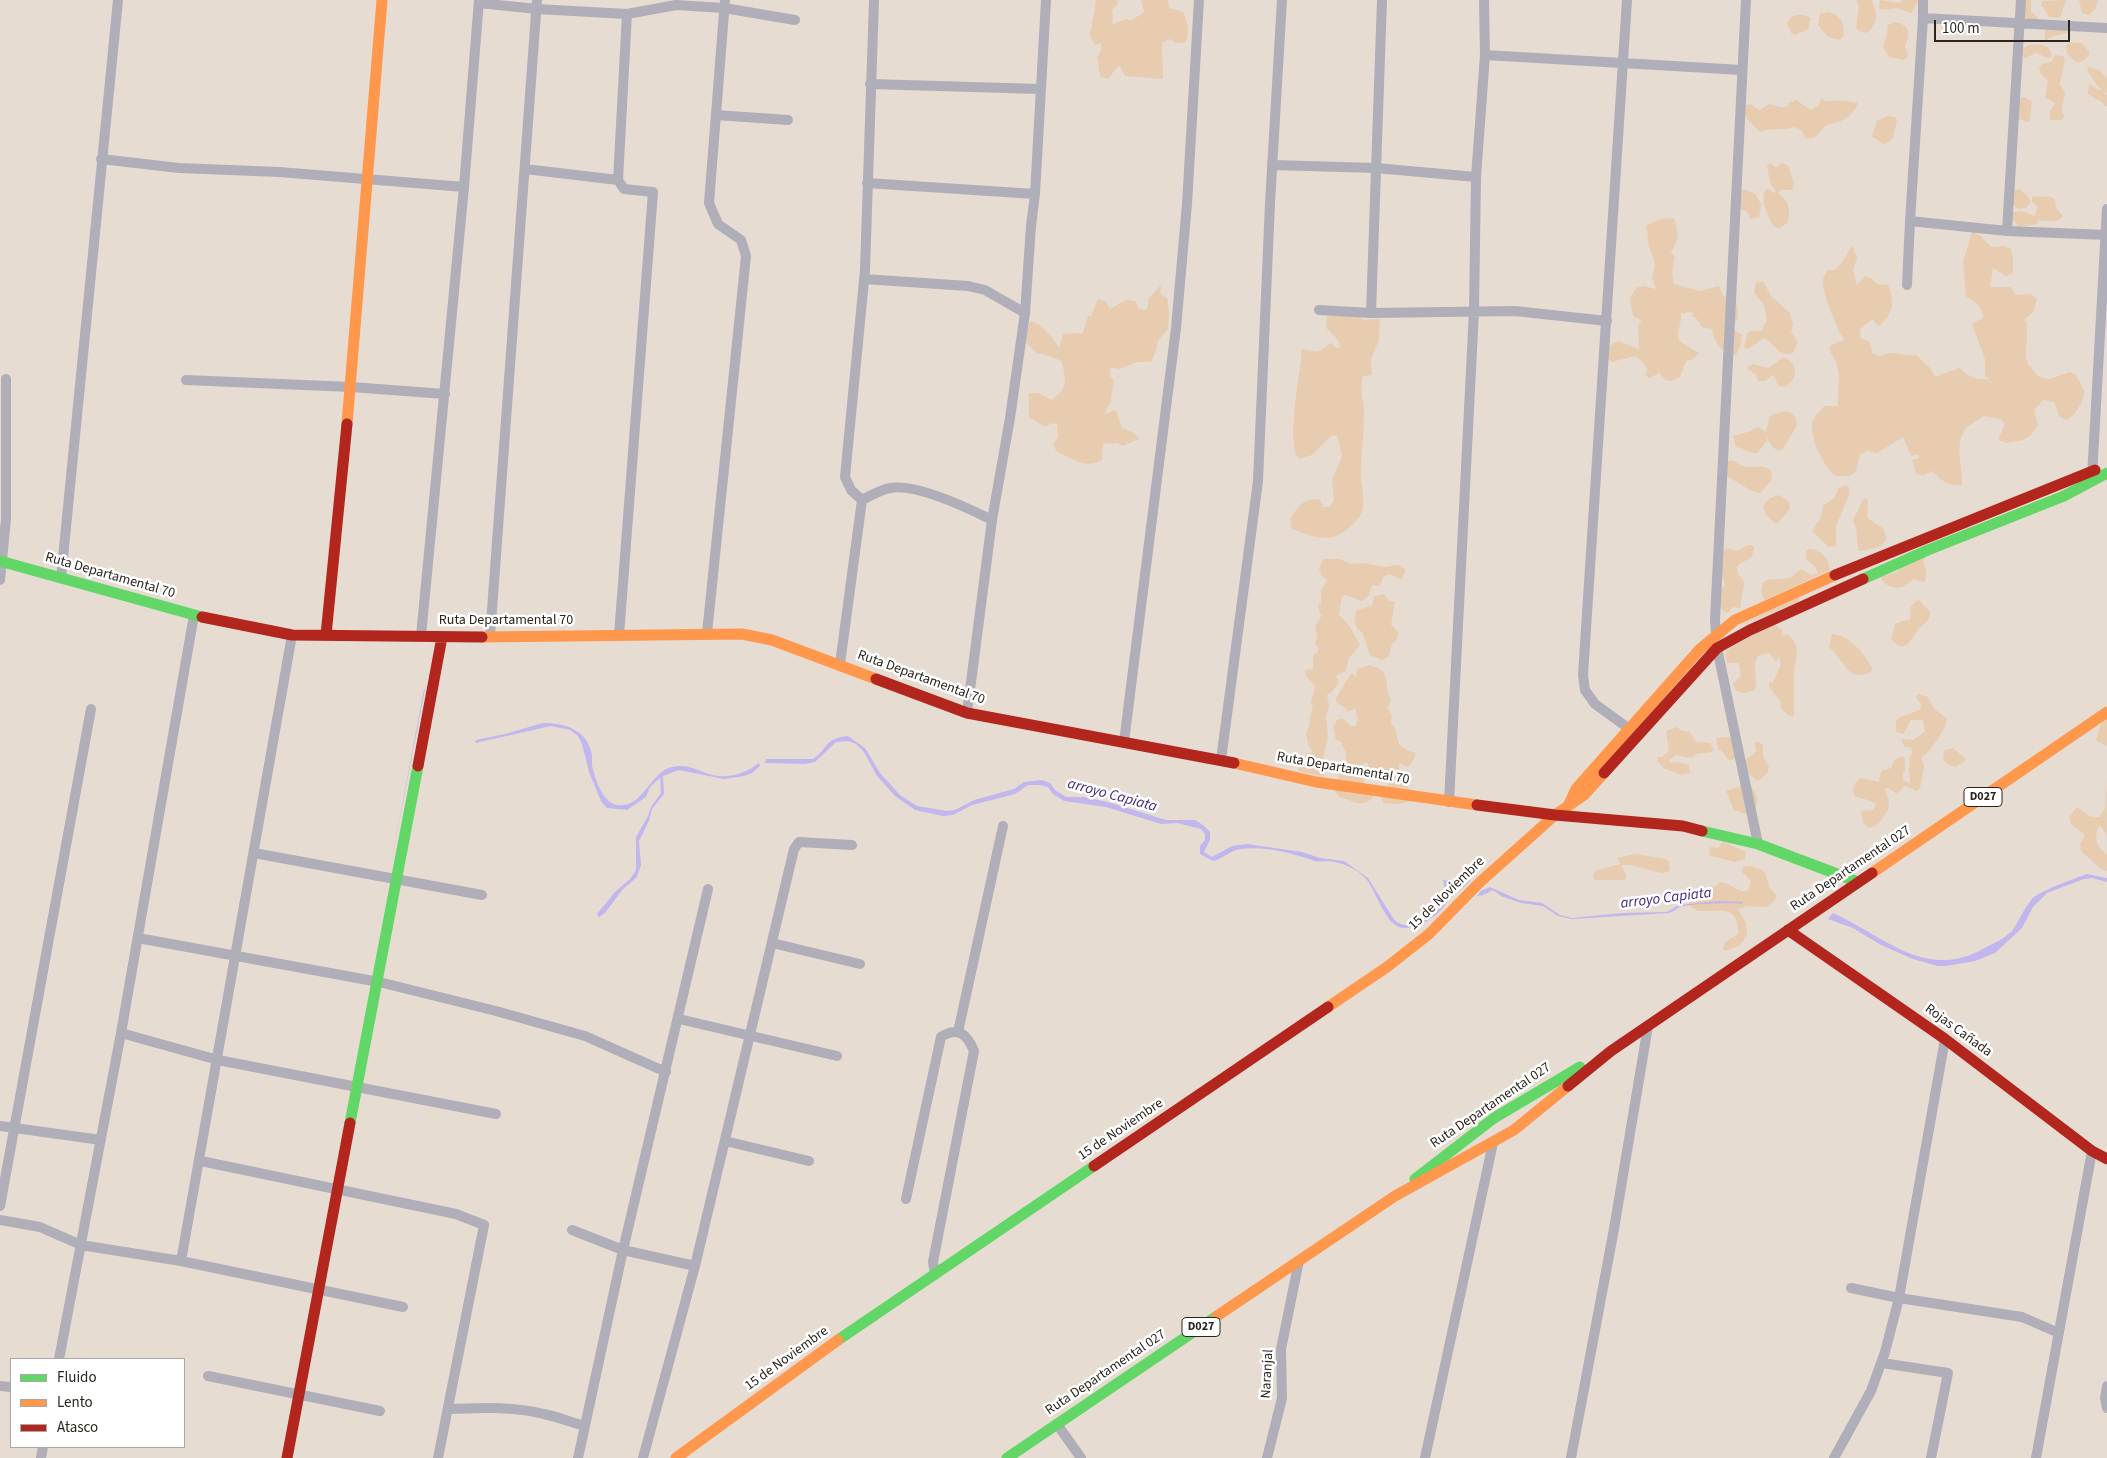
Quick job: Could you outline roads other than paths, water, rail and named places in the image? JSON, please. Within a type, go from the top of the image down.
[{"type":"main road","points":[[326,635],[351,387],[382,0]]},
{"type":"main road","points":[[1634,732],[1717,648],[1750,630],[1920,554],[2064,496],[2107,464]]},
{"type":"main road","points":[[1634,732],[1700,649],[1734,620],[1805,587],[2031,495],[2107,473]]},
{"type":"main road","name":"Ruta Departamental 70","points":[[1,562],[194,615],[292,635],[490,637],[742,634],[772,640],[967,713],[1221,760],[1316,782],[1449,802],[1555,815],[1683,826],[1758,844],[1858,882]]},
{"type":"main road","points":[[287,1458],[442,637]]},
{"type":"main road","name":"Ruta Departamental 027","points":[[1007,1458],[1395,1196],[1514,1130],[1611,1051],[2107,712]]},
{"type":"main road","name":"15 de Noviembre","points":[[676,1458],[830,1345],[1387,967],[1429,934],[1479,883],[1555,815],[1584,795],[1634,732]]},
{"type":"main road","name":"Rojas Cañada","points":[[1788,930],[1945,1039],[2092,1152],[2107,1159]]},
{"type":"main road","name":"Ruta Departamental 027","points":[[1395,1196],[1439,1159],[1495,1119],[1563,1076],[1611,1051]]},
{"type":"street","points":[[61,578],[118,0]]},
{"type":"street","points":[[862,500],[851,490],[845,477],[864,279],[874,0]]},
{"type":"street","points":[[967,713],[992,520],[1010,418],[1025,313],[1035,194],[1046,0]]},
{"type":"street","points":[[1221,760],[1258,481],[1272,165],[1282,0]]},
{"type":"street","points":[[1371,313],[1382,0]]},
{"type":"street","points":[[1449,802],[1474,311],[1476,177],[1485,55],[1484,0]]},
{"type":"street","points":[[1627,0],[1583,675],[1585,690],[1595,704],[1634,732]]},
{"type":"street","points":[[1716,634],[1715,620],[1746,0]]},
{"type":"street","points":[[1907,285],[1923,0]]},
{"type":"street","points":[[2007,232],[2021,0]]},
{"type":"street","points":[[1124,742],[1176,328],[1202,1]]},
{"type":"street","points":[[422,636],[464,188],[479,2],[537,5],[627,14],[676,5],[724,4],[795,20]]},
{"type":"street","points":[[707,633],[746,256],[741,240],[718,224],[709,203],[724,4]]},
{"type":"street","points":[[490,637],[537,5]]},
{"type":"street","points":[[620,635],[653,192],[624,189],[618,180],[627,14]]},
{"type":"street","points":[[1923,18],[2107,28]]},
{"type":"street","points":[[1485,55],[1742,70]]},
{"type":"street","points":[[870,84],[1040,89]]},
{"type":"street","points":[[716,115],[788,120]]},
{"type":"street","points":[[101,159],[179,168],[279,172],[464,188]]},
{"type":"street","points":[[1272,165],[1376,168],[1476,177]]},
{"type":"street","points":[[525,169],[618,180]]},
{"type":"street","points":[[867,183],[1035,194]]},
{"type":"street","points":[[2092,476],[2107,209]]},
{"type":"street","points":[[1910,221],[2007,232],[2106,235]]},
{"type":"street","points":[[864,279],[968,286],[985,290],[1025,313]]},
{"type":"street","points":[[1319,310],[1371,313],[1514,311],[1607,321]]},
{"type":"street","points":[[0,580],[7,491],[6,379]]},
{"type":"street","points":[[186,380],[351,387],[444,394]]},
{"type":"street","points":[[862,500],[891,488],[916,490],[963,506],[992,520]]},
{"type":"street","points":[[840,664],[862,500]]},
{"type":"street","points":[[59,1358],[121,1033],[194,615]]},
{"type":"street","points":[[182,1261],[292,635]]},
{"type":"street","points":[[1717,648],[1758,844]]},
{"type":"street","points":[[0,1206],[91,709]]},
{"type":"street","points":[[958,1032],[1003,826]]},
{"type":"street","points":[[642,1458],[695,1266],[794,849],[799,842],[852,845]]},
{"type":"street","points":[[254,853],[482,895]]},
{"type":"street","points":[[578,1458],[623,1250],[708,889]]},
{"type":"street","points":[[138,938],[377,982],[496,1011],[585,1036],[666,1072]]},
{"type":"street","points":[[772,943],[860,964]]},
{"type":"street","points":[[678,1019],[837,1056]]},
{"type":"street","points":[[1571,1458],[1614,1229],[1648,1026]]},
{"type":"street","points":[[906,1199],[941,1037],[948,1032],[958,1032],[968,1038],[974,1051],[933,1262],[935,1275]]},
{"type":"street","points":[[121,1033],[218,1060],[496,1114]]},
{"type":"street","points":[[1834,1458],[1871,1391],[1882,1363],[1899,1298],[1945,1039]]},
{"type":"street","points":[[0,1126],[101,1140]]},
{"type":"street","points":[[725,1141],[810,1161]]},
{"type":"street","points":[[1425,1458],[1493,1143]]},
{"type":"street","points":[[2036,1458],[2092,1152]]},
{"type":"street","points":[[201,1161],[456,1214],[484,1224],[438,1458]]},
{"type":"street","points":[[0,1220],[40,1227],[81,1245],[182,1261],[403,1307]]},
{"type":"street","points":[[572,1230],[623,1250],[695,1266]]},
{"type":"street","name":"Naranjal","points":[[1267,1458],[1282,1398],[1282,1349],[1299,1261]]},
{"type":"street","points":[[1851,1288],[1899,1298],[2022,1317],[2059,1333]]},
{"type":"street","points":[[1882,1363],[1948,1373],[1931,1458]]},
{"type":"street","points":[[208,1376],[380,1411]]},
{"type":"street","points":[[2107,1386],[2105,1398],[2107,1408]]},
{"type":"street","points":[[448,1409],[499,1408],[522,1410],[544,1414],[585,1426]]},
{"type":"street","points":[[1057,1424],[1081,1458]]},
{"type":"water label","name":"arroyo Capiata","points":[[1112,796]]},
{"type":"water label","name":"arroyo Capiata","points":[[1666,899]]}]
